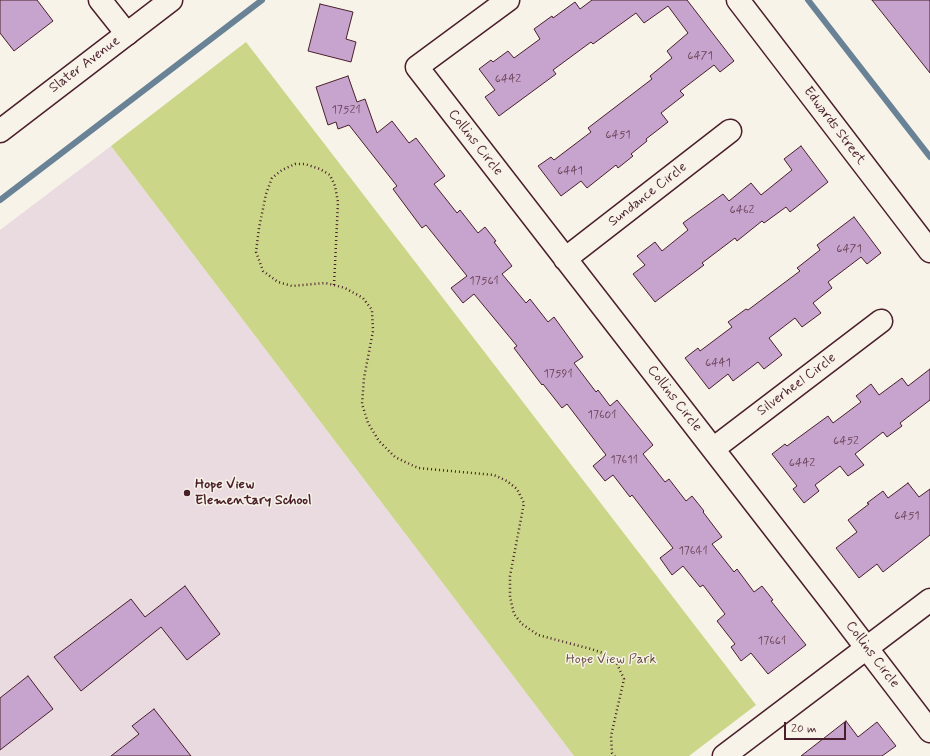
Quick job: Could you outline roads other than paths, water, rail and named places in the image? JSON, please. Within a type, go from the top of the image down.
[{"type":"street","points":[[100,0],[127,34]]},
{"type":"street","name":"Slater Avenue","points":[[0,131],[171,0]]},
{"type":"street","name":"Collins Circle","points":[[508,0],[417,67],[930,731]]},
{"type":"street","name":"Edwards Street","points":[[738,0],[930,251]]},
{"type":"street","name":"Sundance Circle","points":[[565,259],[730,131]]},
{"type":"street","name":"Silverheel Circle","points":[[713,449],[881,321]]},
{"type":"street","points":[[724,756],[930,600]]},
{"type":"waterway","points":[[0,200],[262,0]]},
{"type":"waterway","points":[[808,0],[930,157]]},
{"type":"place","name":"Hope View Elementary School","points":[[187,493]]},
{"type":"park label","name":"Hope View Park","points":[[611,660]]}]
